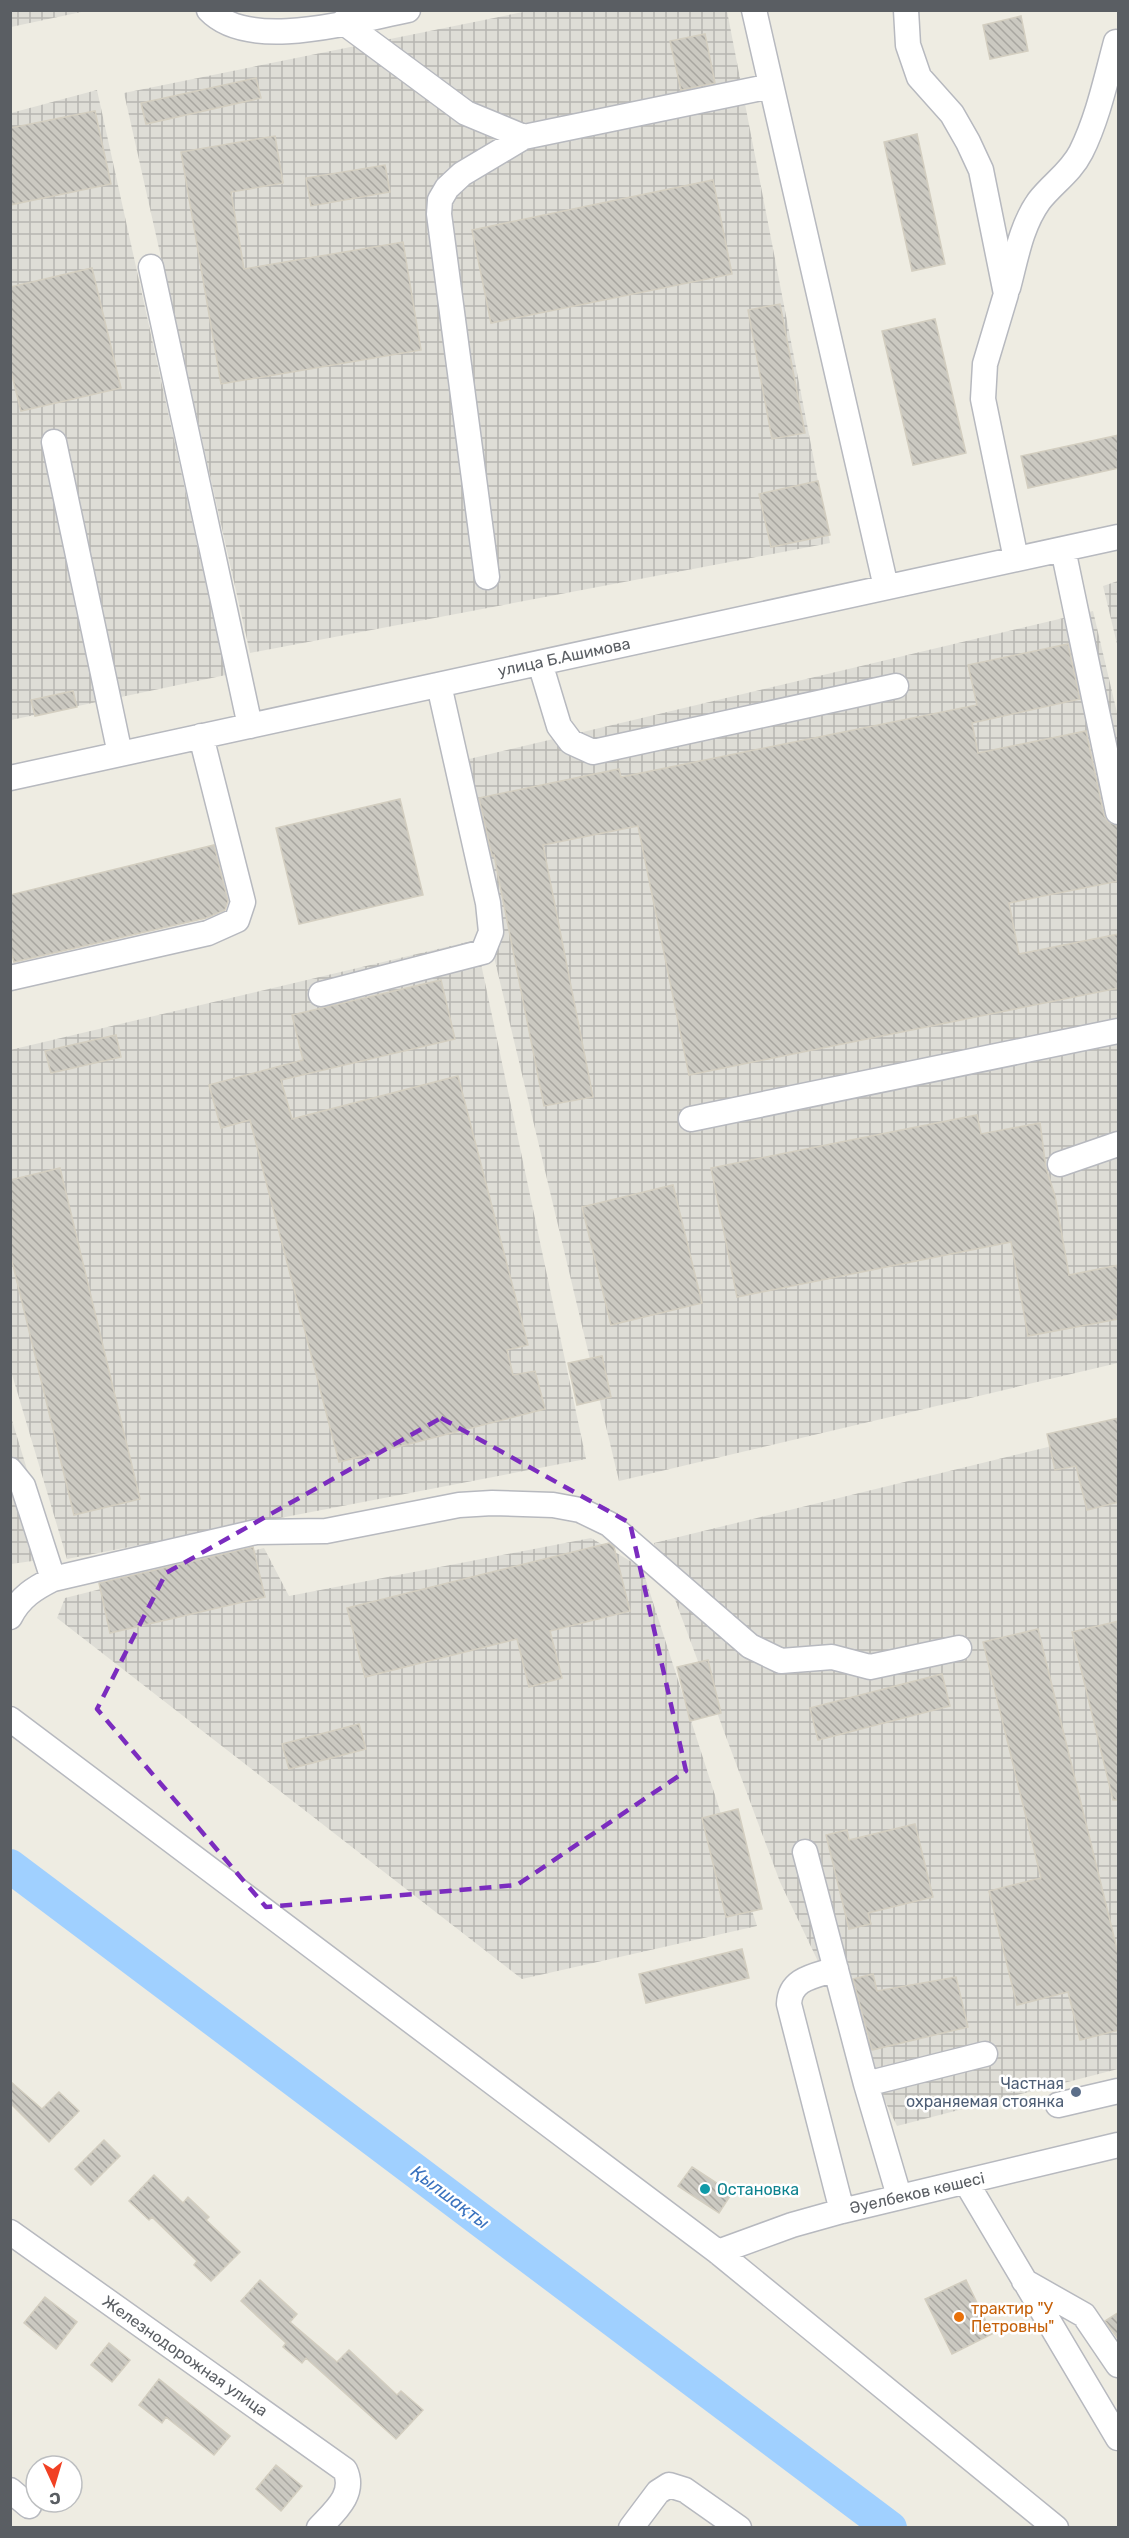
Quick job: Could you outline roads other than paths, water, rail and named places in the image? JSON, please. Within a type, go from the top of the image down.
[{"type":"street","points":[[209,10],[231,25],[254,30],[298,31],[408,10]]},
{"type":"street","points":[[754,10],[886,587]]},
{"type":"street","points":[[906,10],[908,45],[919,76],[952,114],[981,170],[1006,294]]},
{"type":"street","points":[[343,22],[466,113],[524,137]]},
{"type":"street","points":[[1016,559],[983,399],[985,364],[1027,220],[1040,199],[1059,181],[1080,154],[1094,123],[1116,42]]},
{"type":"street","points":[[487,577],[439,213],[440,200],[447,188],[462,174],[524,137],[771,86]]},
{"type":"street","points":[[151,267],[249,726]]},
{"type":"street","points":[[54,442],[120,754]]},
{"type":"street","name":"улица Б.Ашимова","points":[[10,778],[1119,537]]},
{"type":"street","points":[[1063,549],[1119,812]]},
{"type":"street","points":[[540,663],[559,726],[571,742],[593,752],[896,686]]},
{"type":"street","points":[[321,994],[483,952],[491,932],[488,903],[439,685]]},
{"type":"street","points":[[10,978],[208,933],[237,920],[243,902],[201,736]]},
{"type":"street","points":[[691,1119],[1119,1031]]},
{"type":"street","points":[[1060,1164],[1119,1144]]},
{"type":"street","points":[[10,1470],[23,1486],[53,1579]]},
{"type":"street","points":[[10,1617],[18,1602],[53,1579],[256,1532],[326,1531],[459,1505],[492,1503],[553,1505],[580,1510],[609,1524],[750,1646],[770,1658],[790,1662],[832,1657],[870,1667],[958,1648]]},
{"type":"street","points":[[10,1719],[718,2252],[1056,2528]]},
{"type":"street","points":[[804,1852],[866,2084],[899,2196]]},
{"type":"street","points":[[836,1969],[804,1979],[796,1984],[791,1991],[789,2004],[842,2211]]},
{"type":"street","points":[[866,2084],[985,2054]]},
{"type":"street","points":[[1058,2105],[1119,2091]]},
{"type":"street","name":"Әуелбеков көшесі","points":[[718,2252],[792,2225],[842,2211],[1119,2145]]},
{"type":"street","points":[[966,2182],[1119,2438]]},
{"type":"street","name":"Железнодорожная улица","points":[[10,2232],[345,2470],[349,2486],[339,2506],[319,2528]]},
{"type":"street","points":[[1023,2280],[1084,2315],[1119,2365]]},
{"type":"street","points":[[631,2528],[658,2492],[669,2486],[686,2490],[739,2528]]},
{"type":"street","points":[[10,2490],[24,2502]]},
{"type":"waterway","name":"Қылшақты","points":[[10,1866],[890,2528]]},
{"type":"place","name":"Частная охраняемая стоянка","points":[[1076,2092]]},
{"type":"place","name":"Остановка","points":[[705,2189]]},
{"type":"place","name":"трактир \"У Петровны\"","points":[[959,2317]]}]
